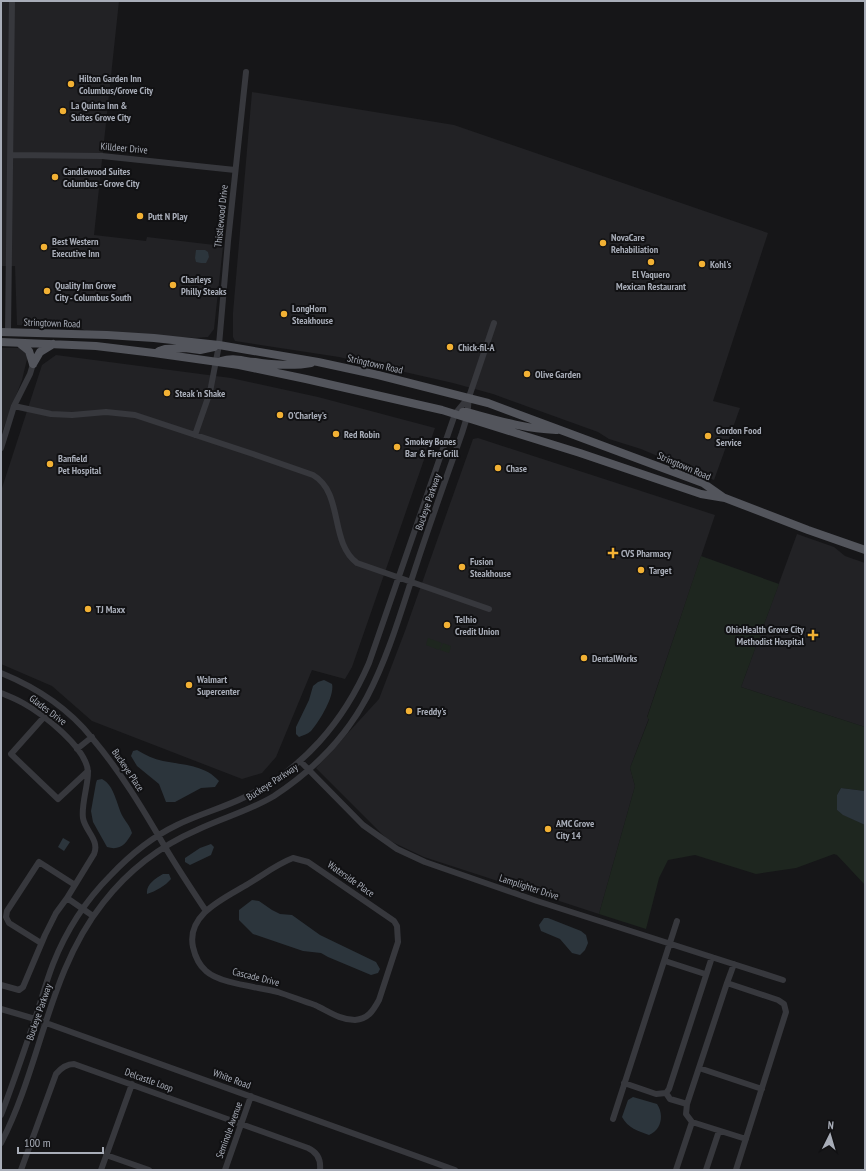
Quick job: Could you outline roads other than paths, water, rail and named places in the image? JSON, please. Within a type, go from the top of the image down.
[{"type":"main road","name":"Stringtown Road","points":[[4,332],[138,337],[219,345],[318,362],[378,375],[469,397],[703,483],[725,498]]},
{"type":"main road","points":[[1,337],[5,337],[4,332]]},
{"type":"main road","name":"Stringtown Road","points":[[1,342],[96,346],[217,362],[306,379],[455,414],[467,414],[701,494],[725,498],[865,550]]},
{"type":"main road","points":[[19,342],[29,351],[33,364]]},
{"type":"main road","points":[[33,364],[40,352],[53,344]]},
{"type":"main road","points":[[154,353],[165,349],[178,348],[200,350],[219,345]]},
{"type":"main road","points":[[217,362],[232,358],[256,363],[303,364],[318,362]]},
{"type":"main road","points":[[467,414],[500,422],[545,430],[564,431]]},
{"type":"street","points":[[4,332],[9,260],[12,1]]},
{"type":"street","name":"Thistlewood Drive","points":[[195,435],[210,392],[217,362],[246,72]]},
{"type":"street","name":"Killdeer Drive","points":[[10,155],[102,156],[235,170]]},
{"type":"street","points":[[1,260],[9,260]]},
{"type":"street","name":"Buckeye Parkway","points":[[1,1143],[15,1112],[68,962],[80,937],[93,916],[111,892],[141,864],[165,847],[198,829],[252,808],[273,796],[308,770],[340,738],[367,698],[384,658],[411,581],[467,414],[469,397],[494,323]]},
{"type":"street","points":[[1,448],[14,406],[30,374],[33,364]]},
{"type":"street","name":"Buckeye Parkway","points":[[1,1115],[58,953],[68,932],[93,895],[119,867],[158,835],[192,818],[245,797],[268,784],[300,761],[334,725],[356,690],[369,663],[400,577],[455,414],[469,397]]},
{"type":"street","points":[[14,406],[51,414],[72,415],[106,412],[135,415],[302,471],[324,483],[329,493],[345,548],[350,556],[357,562],[489,608]]},
{"type":"street","name":"Buckeye Place","points":[[1,673],[36,691],[55,704],[70,715],[92,737],[111,762],[206,911]]},
{"type":"street","name":"Glades Drive","points":[[1,693],[23,703],[44,717],[68,738],[84,757],[88,772],[83,819],[95,841],[96,847],[94,854],[75,885]]},
{"type":"street","points":[[44,717],[11,754],[58,799],[88,772]]},
{"type":"street","points":[[77,749],[92,737]]},
{"type":"street","name":"Lamplighter Drive","points":[[300,761],[363,825],[397,849],[425,862],[474,880],[783,980]]},
{"type":"street","name":"Waterside Place","points":[[206,911],[284,862],[293,858],[308,862],[394,921],[397,926],[398,942],[379,1000],[367,1016]]},
{"type":"street","points":[[1,985],[19,990],[23,987],[56,913],[75,885],[38,862],[7,911],[6,917],[9,923],[42,943]]},
{"type":"street","points":[[67,898],[93,916]]},
{"type":"street","name":"Cascade Drive","points":[[206,911],[195,926],[192,935],[193,945],[199,963],[205,971],[211,975],[223,980],[277,992],[316,1006],[338,1016],[354,1020],[367,1016]]},
{"type":"street","points":[[613,1119],[678,921]]},
{"type":"street","points":[[666,1093],[669,1089],[705,974],[712,957]]},
{"type":"street","points":[[665,961],[705,974]]},
{"type":"street","points":[[734,964],[687,1104],[686,1114],[692,1122],[746,1139]]},
{"type":"street","points":[[727,983],[778,1000],[784,1004],[786,1012],[736,1170]]},
{"type":"street","name":"White Road","points":[[1,1009],[35,1019],[455,1170]]},
{"type":"street","name":"Delcastle Loop","points":[[21,1170],[55,1077],[62,1068],[70,1064],[79,1065],[312,1150],[319,1159],[320,1170]]},
{"type":"street","points":[[699,1068],[762,1089]]},
{"type":"street","points":[[624,1083],[656,1094],[666,1093]]},
{"type":"street","points":[[101,1170],[132,1084]]},
{"type":"street","points":[[666,1093],[670,1099],[687,1104]]},
{"type":"street","name":"Seminole Avenue","points":[[225,1170],[251,1096]]},
{"type":"street","points":[[676,1170],[692,1122]]},
{"type":"street","points":[[706,1170],[719,1131]]},
{"type":"street","points":[[106,1155],[149,1170]]},
{"type":"place","name":"Hilton Garden Inn Columbus/Grove City","points":[[71,84]]},
{"type":"place","name":"La Quinta Inn & Suites Grove City","points":[[63,111]]},
{"type":"place","name":"Candlewood Suites Columbus - Grove City","points":[[55,177]]},
{"type":"place","name":"Putt N Play","points":[[140,216]]},
{"type":"place","name":"NovaCare Rehabiliation","points":[[603,243]]},
{"type":"place","name":"Best Western Executive Inn","points":[[44,247]]},
{"type":"place","name":"El Vaquero Mexican Restaurant","points":[[651,262]]},
{"type":"place","name":"Kohl's","points":[[702,264]]},
{"type":"place","name":"Charleys Philly Steaks","points":[[173,285]]},
{"type":"place","name":"Quality Inn Grove City - Columbus South","points":[[47,291]]},
{"type":"place","name":"LongHorn Steakhouse","points":[[284,314]]},
{"type":"place","name":"Chick-fil-A","points":[[450,347]]},
{"type":"place","name":"Olive Garden","points":[[527,374]]},
{"type":"place","name":"Steak 'n Shake","points":[[167,393]]},
{"type":"place","name":"O'Charley's","points":[[280,415]]},
{"type":"place","name":"Red Robin","points":[[336,434]]},
{"type":"place","name":"Gordon Food Service","points":[[708,436]]},
{"type":"place","name":"Smokey Bones Bar & Fire Grill","points":[[397,447]]},
{"type":"place","name":"Banfield Pet Hospital","points":[[50,464]]},
{"type":"place","name":"Chase","points":[[498,468]]},
{"type":"place","name":"CVS Pharmacy","points":[[613,553]]},
{"type":"place","name":"Fusion Steakhouse","points":[[462,567]]},
{"type":"place","name":"Target","points":[[641,570]]},
{"type":"place","name":"TJ Maxx","points":[[88,609]]},
{"type":"place","name":"Telhio Credit Union","points":[[447,625]]},
{"type":"place","name":"OhioHealth Grove City Methodist Hospital","points":[[813,635]]},
{"type":"place","name":"DentalWorks","points":[[584,658]]},
{"type":"place","name":"Walmart Supercenter","points":[[189,685]]},
{"type":"place","name":"Freddy's","points":[[409,711]]},
{"type":"place","name":"AMC Grove City 14","points":[[548,829]]}]
